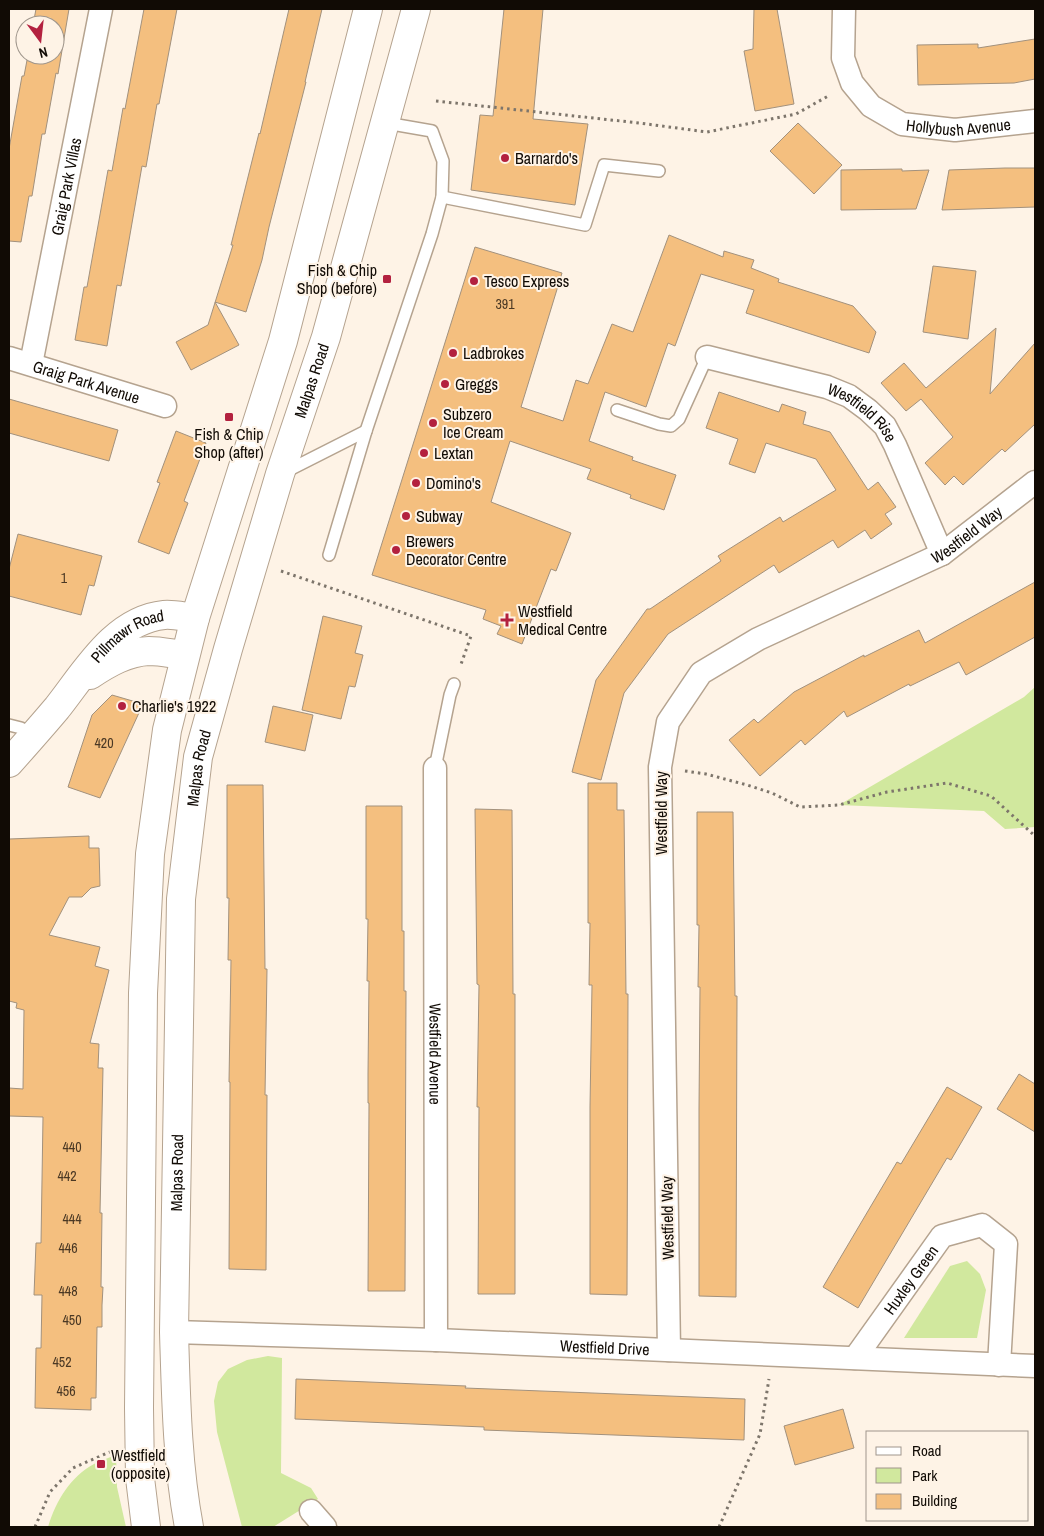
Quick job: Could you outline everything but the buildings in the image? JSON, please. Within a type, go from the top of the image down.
[{"type":"main road","points":[[146,1527],[140,1478],[139,1347],[144,974],[150,854],[167,730],[195,618],[283,341],[368,9]]},
{"type":"main road","name":"Malpas Road","points":[[189,1527],[183,1488],[174,1332],[181,899],[198,757],[280,474],[326,337],[416,9]]},
{"type":"main road","name":"Pillmawr Road","points":[[75,685],[100,652],[122,633],[140,622],[164,615],[195,618]]},
{"type":"main road","points":[[195,618],[228,649]]},
{"type":"main road","name":"Pillmawr Road","points":[[9,764],[21,731],[75,685],[107,664],[130,655],[150,651],[185,655],[228,649]]},
{"type":"street","name":"Graig Park Villas","points":[[31,364],[101,9]]},
{"type":"street","name":"Hollybush Avenue","points":[[844,9],[843,58],[852,83],[871,106],[902,124],[955,130],[1035,120]]},
{"type":"street","name":"Westfield Rise","points":[[707,357],[827,387],[849,396],[868,410],[885,426],[895,445],[942,554]]},
{"type":"street","name":"Graig Park Avenue","points":[[9,358],[166,406]]},
{"type":"street","name":"Westfield Way","points":[[669,1350],[660,767],[668,722],[701,673],[758,640],[942,554],[1035,482]]},
{"type":"street","name":"Westfield Avenue","points":[[435,768],[436,1340]]},
{"type":"street","name":"Huxley Green","points":[[855,1358],[942,1236],[982,1225],[1006,1244],[999,1365]]},
{"type":"street","name":"Westfield Drive","points":[[174,1332],[436,1340],[1035,1366]]},
{"type":"lane","points":[[329,555],[366,431],[432,234],[442,196],[443,161],[432,131],[386,124]]},
{"type":"lane","points":[[442,196],[585,225],[604,165],[659,171]]},
{"type":"lane","points":[[617,410],[671,426],[679,419],[707,357]]},
{"type":"lane","points":[[280,474],[366,431]]},
{"type":"lane","points":[[435,768],[454,684]]},
{"type":"path","points":[[436,101],[707,132],[796,114],[852,83]]},
{"type":"path","points":[[281,571],[471,636],[454,684]]},
{"type":"path","points":[[660,767],[706,774],[747,785],[772,793],[800,807],[839,804],[886,792],[947,783],[991,796],[1035,836]]},
{"type":"path","points":[[719,1527],[760,1434],[773,1354]]},
{"type":"path","points":[[35,1527],[50,1492],[73,1468],[115,1450]]},
{"type":"green space","points":[[1035,687],[1035,827],[1005,829],[984,811],[839,805],[1024,697]]},
{"type":"green space","points":[[967,1261],[980,1274],[986,1290],[977,1338],[904,1338],[950,1266]]},
{"type":"green space","points":[[268,1356],[282,1358],[281,1473],[311,1488],[318,1499],[273,1527],[242,1527],[217,1432],[214,1401],[218,1382],[228,1369],[247,1360]]},
{"type":"green space","points":[[116,1455],[117,1487],[126,1527],[48,1527],[55,1508],[71,1483],[85,1469]]},
{"type":"place","name":"Barnardo's","points":[[505,158]]},
{"type":"place","name":"Fish & Chip Shop (before)","points":[[387,279]]},
{"type":"place","name":"Tesco Express","points":[[474,281]]},
{"type":"place","name":"Ladbrokes","points":[[453,353]]},
{"type":"place","name":"Greggs","points":[[445,384]]},
{"type":"place","name":"Fish & Chip Shop (after)","points":[[229,417]]},
{"type":"place","name":"Subzero Ice Cream","points":[[433,423]]},
{"type":"place","name":"Lextan","points":[[424,453]]},
{"type":"place","name":"Domino's","points":[[416,483]]},
{"type":"place","name":"Subway","points":[[406,516]]},
{"type":"place","name":"Brewers Decorator Centre","points":[[396,550]]},
{"type":"place","name":"Westfield Medical Centre","points":[[507,620]]},
{"type":"place","name":"Charlie's 1922","points":[[122,706]]},
{"type":"place","name":"Westfield (opposite)","points":[[101,1464]]}]
